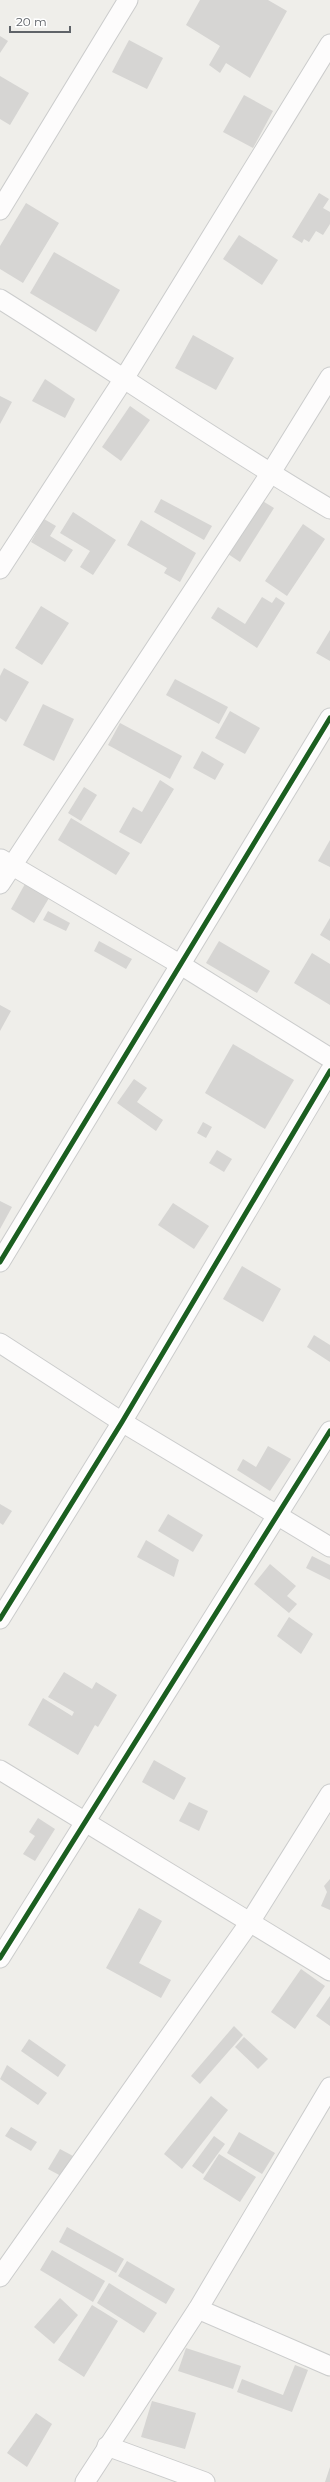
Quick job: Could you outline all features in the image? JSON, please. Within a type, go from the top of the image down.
[{"type":"street","points":[[0,210],[128,0]]},
{"type":"street","points":[[0,569],[125,378],[330,44]]},
{"type":"street","points":[[0,299],[125,378],[270,474],[330,509]]},
{"type":"street","points":[[0,884],[6,862],[270,474],[330,377]]},
{"type":"street","points":[[0,1262],[330,718]]},
{"type":"street","points":[[6,862],[181,965],[330,1058]]},
{"type":"street","points":[[0,1619],[122,1422],[330,1071]]},
{"type":"street","points":[[0,1344],[122,1422],[330,1547]]},
{"type":"street","points":[[0,1958],[330,1432]]},
{"type":"street","points":[[0,1770],[87,1820],[330,1971]]},
{"type":"street","points":[[0,2277],[250,1922],[330,1794]]},
{"type":"street","points":[[85,2482],[107,2446],[198,2309],[330,2087]]},
{"type":"street","points":[[198,2309],[330,2366]]},
{"type":"street","points":[[107,2446],[205,2482]]},
{"type":"building","points":[[200,0],[268,0],[287,11],[250,78],[226,63],[220,73],[209,65],[220,46],[186,25]]},
{"type":"building","points":[[0,36],[8,41],[0,53]]},
{"type":"building","points":[[129,40],[163,58],[147,89],[112,72]]},
{"type":"building","points":[[0,76],[29,93],[10,125],[0,119]]},
{"type":"building","points":[[244,95],[273,111],[253,148],[223,132]]},
{"type":"building","points":[[319,193],[329,199],[323,208],[330,212],[330,224],[323,235],[316,231],[309,242],[304,239],[302,243],[292,237]]},
{"type":"building","points":[[26,203],[59,223],[23,283],[0,269],[0,246]]},
{"type":"building","points":[[239,235],[278,260],[262,285],[223,259]]},
{"type":"building","points":[[54,252],[120,290],[96,332],[30,293]]},
{"type":"building","points":[[193,335],[234,358],[216,390],[175,368]]},
{"type":"building","points":[[45,379],[75,399],[65,418],[32,401]]},
{"type":"building","points":[[0,396],[12,402],[0,424]]},
{"type":"building","points":[[130,406],[150,420],[121,461],[102,447]]},
{"type":"building","points":[[161,499],[212,526],[204,540],[154,512]]},
{"type":"building","points":[[261,500],[274,508],[240,562],[228,554]]},
{"type":"building","points":[[73,512],[116,540],[93,575],[80,567],[90,551],[60,533]]},
{"type":"building","points":[[44,519],[56,526],[50,536],[73,550],[65,562],[31,542]]},
{"type":"building","points":[[141,520],[196,553],[180,582],[164,573],[167,568],[127,545]]},
{"type":"building","points":[[303,524],[325,539],[287,596],[265,581]]},
{"type":"building","points":[[262,597],[272,603],[276,597],[285,603],[257,648],[211,618],[218,607],[245,624]]},
{"type":"building","points":[[41,606],[69,623],[42,665],[15,648]]},
{"type":"building","points":[[330,630],[330,661],[316,653]]},
{"type":"building","points":[[4,668],[29,682],[6,722],[0,718],[0,676]]},
{"type":"building","points":[[175,679],[228,707],[219,724],[166,695]]},
{"type":"building","points":[[43,704],[74,719],[54,761],[23,745]]},
{"type":"building","points":[[230,711],[260,728],[245,754],[215,738]]},
{"type":"building","points":[[120,723],[182,756],[170,779],[108,745]]},
{"type":"building","points":[[202,751],[224,764],[215,780],[193,768]]},
{"type":"building","points":[[160,780],[174,789],[141,844],[119,832],[133,807],[142,812]]},
{"type":"building","points":[[84,787],[97,795],[81,821],[68,813]]},
{"type":"building","points":[[71,818],[130,853],[116,875],[58,840]]},
{"type":"building","points":[[330,840],[330,867],[318,861]]},
{"type":"building","points":[[25,884],[49,898],[34,923],[11,909]]},
{"type":"building","points":[[48,911],[70,923],[66,931],[43,920]]},
{"type":"building","points":[[330,918],[330,941],[320,935]]},
{"type":"building","points":[[99,941],[132,959],[126,969],[94,951]]},
{"type":"building","points":[[219,941],[270,971],[257,993],[206,963]]},
{"type":"building","points":[[312,953],[330,964],[330,1005],[294,983]]},
{"type":"building","points":[[0,1005],[11,1011],[0,1031]]},
{"type":"building","points":[[233,1044],[294,1080],[265,1129],[205,1093]]},
{"type":"building","points":[[134,1079],[147,1088],[137,1102],[163,1120],[156,1131],[117,1103]]},
{"type":"building","points":[[203,1122],[212,1127],[206,1138],[197,1133]]},
{"type":"building","points":[[217,1150],[232,1159],[224,1172],[209,1163]]},
{"type":"building","points":[[0,1201],[12,1207],[0,1229]]},
{"type":"building","points":[[173,1203],[209,1226],[194,1249],[158,1225]]},
{"type":"building","points":[[242,1266],[281,1289],[263,1322],[223,1299]]},
{"type":"building","points":[[314,1335],[330,1345],[330,1362],[307,1347]]},
{"type":"building","points":[[268,1446],[291,1459],[270,1491],[237,1470],[243,1459],[256,1467]]},
{"type":"building","points":[[0,1504],[12,1511],[3,1525],[0,1523]]},
{"type":"building","points":[[168,1514],[203,1535],[193,1552],[158,1531]]},
{"type":"building","points":[[146,1540],[179,1560],[174,1577],[137,1557]]},
{"type":"building","points":[[312,1556],[330,1565],[330,1580],[306,1568]]},
{"type":"building","points":[[270,1564],[296,1586],[287,1596],[297,1604],[289,1613],[254,1584]]},
{"type":"building","points":[[289,1617],[313,1634],[301,1654],[277,1636]]},
{"type":"building","points":[[64,1672],[92,1689],[96,1682],[117,1695],[98,1727],[95,1725],[78,1755],[28,1725],[43,1698],[72,1716],[74,1712],[48,1697]]},
{"type":"building","points":[[154,1760],[186,1778],[174,1800],[142,1782]]},
{"type":"building","points":[[189,1802],[208,1811],[199,1831],[179,1821]]},
{"type":"building","points":[[38,1818],[55,1829],[35,1861],[23,1854],[35,1836],[29,1832]]},
{"type":"building","points":[[330,1879],[330,1910],[321,1906],[327,1892],[324,1886]]},
{"type":"building","points":[[139,1908],[162,1921],[139,1963],[171,1980],[161,1998],[106,1968]]},
{"type":"building","points":[[301,1969],[325,1986],[295,2029],[271,2012]]},
{"type":"building","points":[[330,1996],[330,2026],[316,2016]]},
{"type":"building","points":[[234,2026],[243,2035],[200,2084],[191,2076]]},
{"type":"building","points":[[244,2037],[268,2059],[258,2069],[235,2047]]},
{"type":"building","points":[[29,2039],[66,2065],[58,2077],[21,2051]]},
{"type":"building","points":[[7,2065],[47,2093],[38,2105],[0,2079]]},
{"type":"building","points":[[211,2096],[228,2110],[182,2169],[164,2154]]},
{"type":"building","points":[[11,2127],[37,2142],[31,2151],[5,2136]]},
{"type":"building","points":[[239,2132],[275,2153],[262,2174],[227,2153]]},
{"type":"building","points":[[214,2136],[225,2144],[203,2174],[192,2166]]},
{"type":"building","points":[[60,2149],[73,2156],[61,2176],[48,2169]]},
{"type":"building","points":[[219,2154],[256,2177],[240,2202],[203,2179]]},
{"type":"building","points":[[67,2227],[124,2259],[116,2273],[59,2242]]},
{"type":"building","points":[[52,2250],[105,2281],[93,2302],[40,2270]]},
{"type":"building","points":[[127,2261],[175,2289],[166,2304],[118,2276]]},
{"type":"building","points":[[109,2283],[157,2313],[144,2333],[97,2303]]},
{"type":"building","points":[[60,2298],[78,2315],[54,2344],[34,2327]]},
{"type":"building","points":[[92,2305],[118,2321],[84,2377],[58,2360]]},
{"type":"building","points":[[186,2348],[241,2366],[233,2389],[178,2371]]},
{"type":"building","points":[[295,2365],[308,2370],[292,2412],[237,2392],[242,2379],[283,2395]]},
{"type":"building","points":[[152,2401],[196,2413],[185,2449],[141,2437]]},
{"type":"building","points":[[36,2413],[52,2424],[27,2467],[7,2453]]},
{"type":"building","points":[[330,2467],[330,2482],[325,2482]]},
{"type":"cycle path","points":[[0,1262],[330,718]]},
{"type":"cycle path","points":[[0,1619],[122,1422],[330,1071]]},
{"type":"cycle path","points":[[0,1958],[330,1431]]}]
